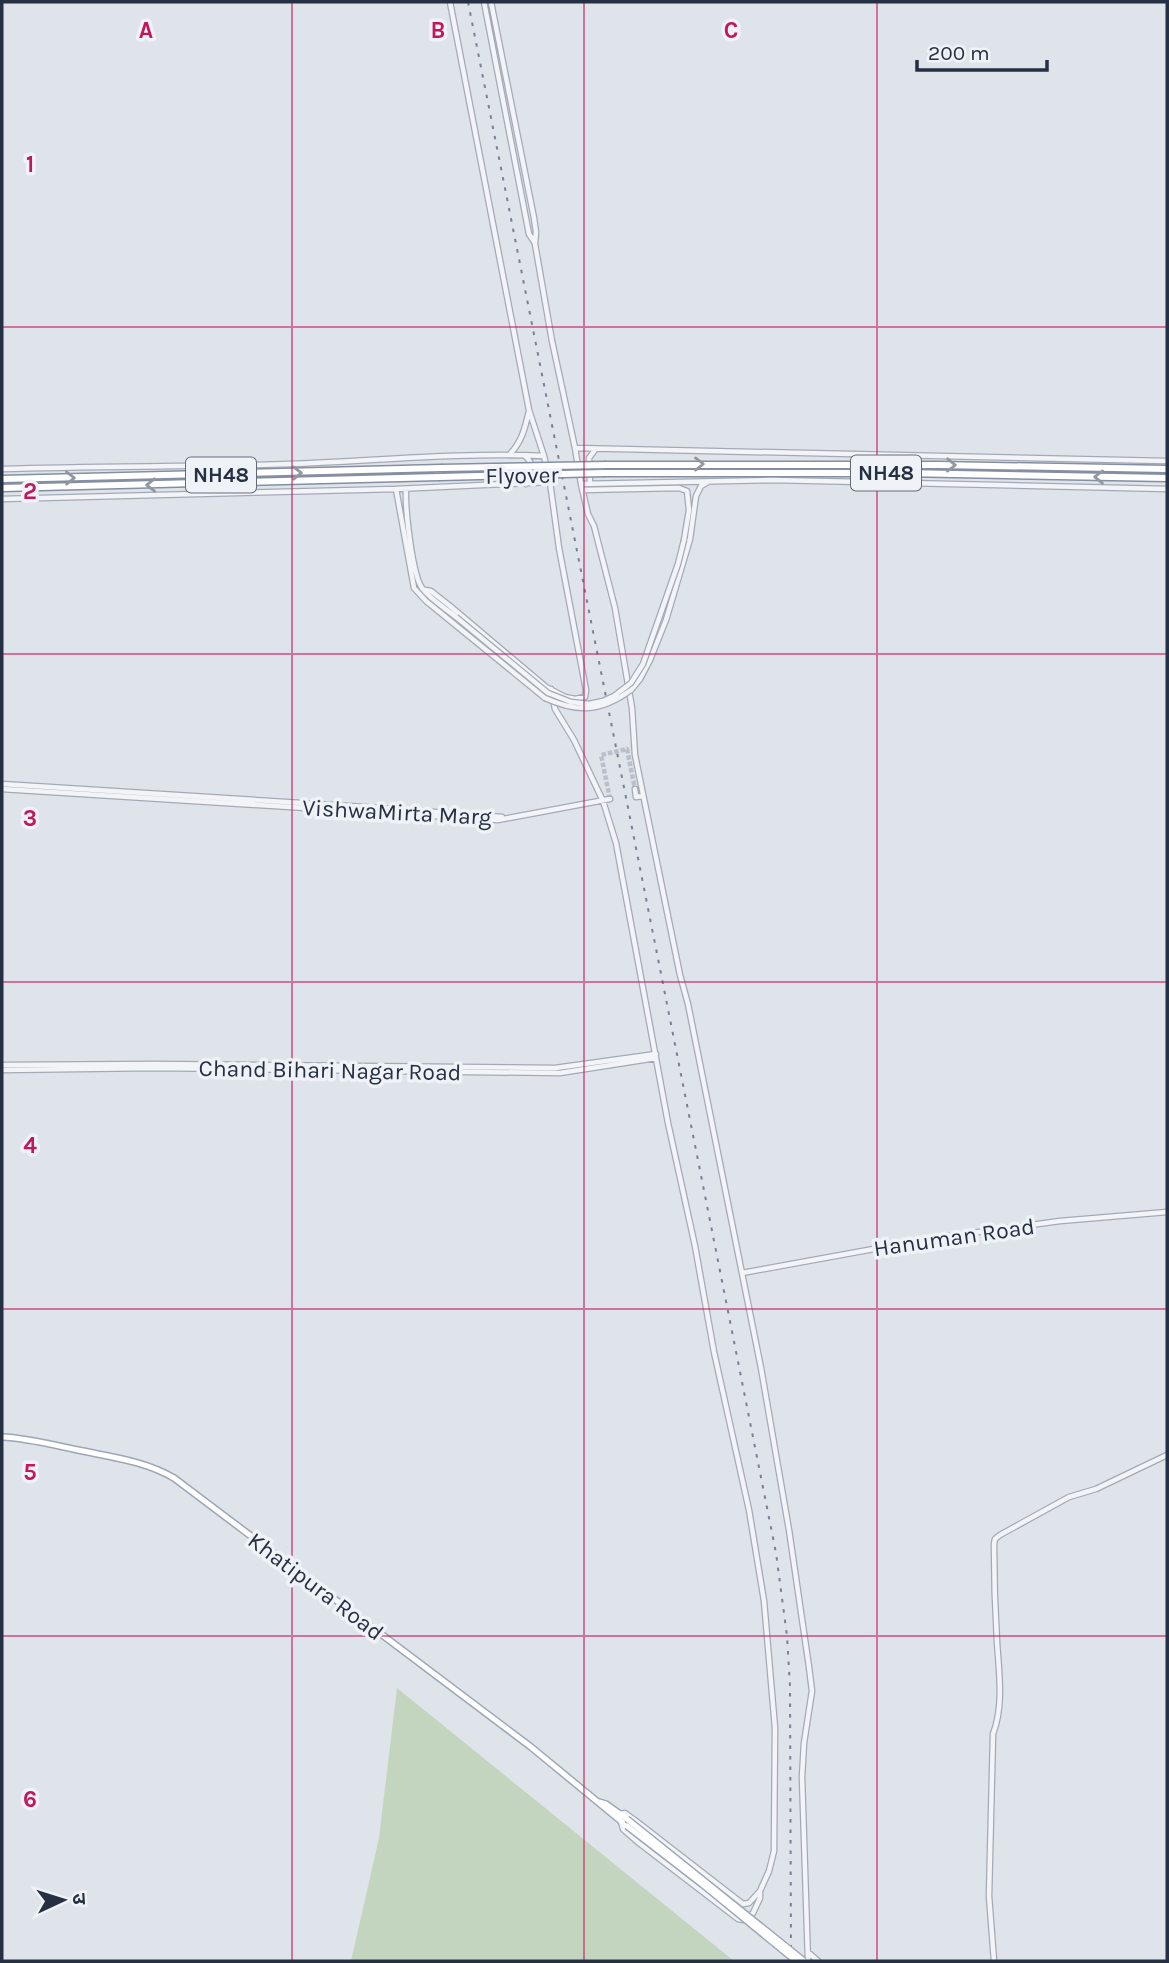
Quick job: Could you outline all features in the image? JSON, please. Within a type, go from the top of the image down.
[{"type":"highway","name":"NH48","points":[[605,469],[939,465],[1167,469]]},
{"type":"highway","name":"Flyover","points":[[2,480],[441,468],[605,469]]},
{"type":"highway","name":"Flyover","points":[[2,488],[439,477],[605,469]]},
{"type":"highway","name":"NH48","points":[[605,469],[1167,478]]},
{"type":"main road","name":"Khatipura Road","points":[[2,1437],[130,1461],[158,1469],[174,1478],[531,1747],[603,1808],[625,1822]]},
{"type":"main road","name":"Khatipura Road","points":[[599,1802],[620,1814],[625,1822]]},
{"type":"main road","points":[[625,1822],[796,1961]]},
{"type":"main road","points":[[625,1822],[806,1961]]},
{"type":"street","points":[[425,590],[450,606],[551,689],[565,697],[585,697],[586,690],[559,548],[550,482],[529,410],[450,2]]},
{"type":"street","points":[[484,2],[529,234],[536,244]]},
{"type":"street","points":[[491,2],[537,232],[536,244],[552,341],[581,487],[615,608],[628,680],[635,755],[742,1273],[789,1530],[812,1691],[802,1777],[809,1954],[806,1961]]},
{"type":"street","points":[[509,455],[522,438],[529,410]]},
{"type":"street","points":[[575,448],[1167,461]]},
{"type":"street","points":[[590,486],[589,458],[596,449]]},
{"type":"street","points":[[524,455],[531,463],[532,472],[531,478],[525,484]]},
{"type":"street","points":[[2,469],[544,456]]},
{"type":"street","points":[[581,487],[710,481],[907,482],[1167,489]]},
{"type":"street","points":[[396,489],[414,588],[419,595],[544,698],[561,706],[592,708],[617,701],[631,690],[650,660],[666,620],[696,496],[701,486],[710,481]]},
{"type":"street","points":[[2,499],[406,489],[550,482]]},
{"type":"street","points":[[406,489],[412,551],[419,580],[425,590],[548,693],[570,702],[589,704],[614,696],[631,683],[643,664],[687,540],[689,510],[687,491],[679,488],[590,486]]},
{"type":"street","points":[[551,689],[555,709],[574,740],[603,800],[617,843],[706,1312],[747,1499],[764,1601],[775,1728],[774,1851],[753,1913],[744,1920],[738,1919],[639,1843],[623,1829],[625,1822]]},
{"type":"street","name":"VishwaMirta Marg","points":[[2,786],[380,808],[502,818],[610,799]]},
{"type":"street","points":[[635,789],[636,797],[643,796]]},
{"type":"street","name":"Chand Bihari Nagar Road","points":[[2,1068],[555,1068],[656,1056]]},
{"type":"street","name":"Hanuman Road","points":[[742,1273],[934,1238],[1090,1217],[1167,1212]]},
{"type":"street","points":[[994,1961],[989,1896],[993,1734],[998,1722],[1000,1694],[995,1609],[995,1539],[1069,1497],[1096,1489],[1167,1455]]},
{"type":"street","points":[[620,1814],[625,1813],[636,1821],[743,1904],[748,1903],[760,1891]]},
{"type":"street","points":[[809,1954],[818,1961]]},
{"type":"green space","points":[[397,1688],[734,1961],[351,1961],[379,1838]]},
{"type":"tunnel","points":[[610,799],[601,755],[627,749],[635,789]]},
{"type":"railway","points":[[468,2],[776,1553],[787,1636],[790,1686],[791,1961]]}]
